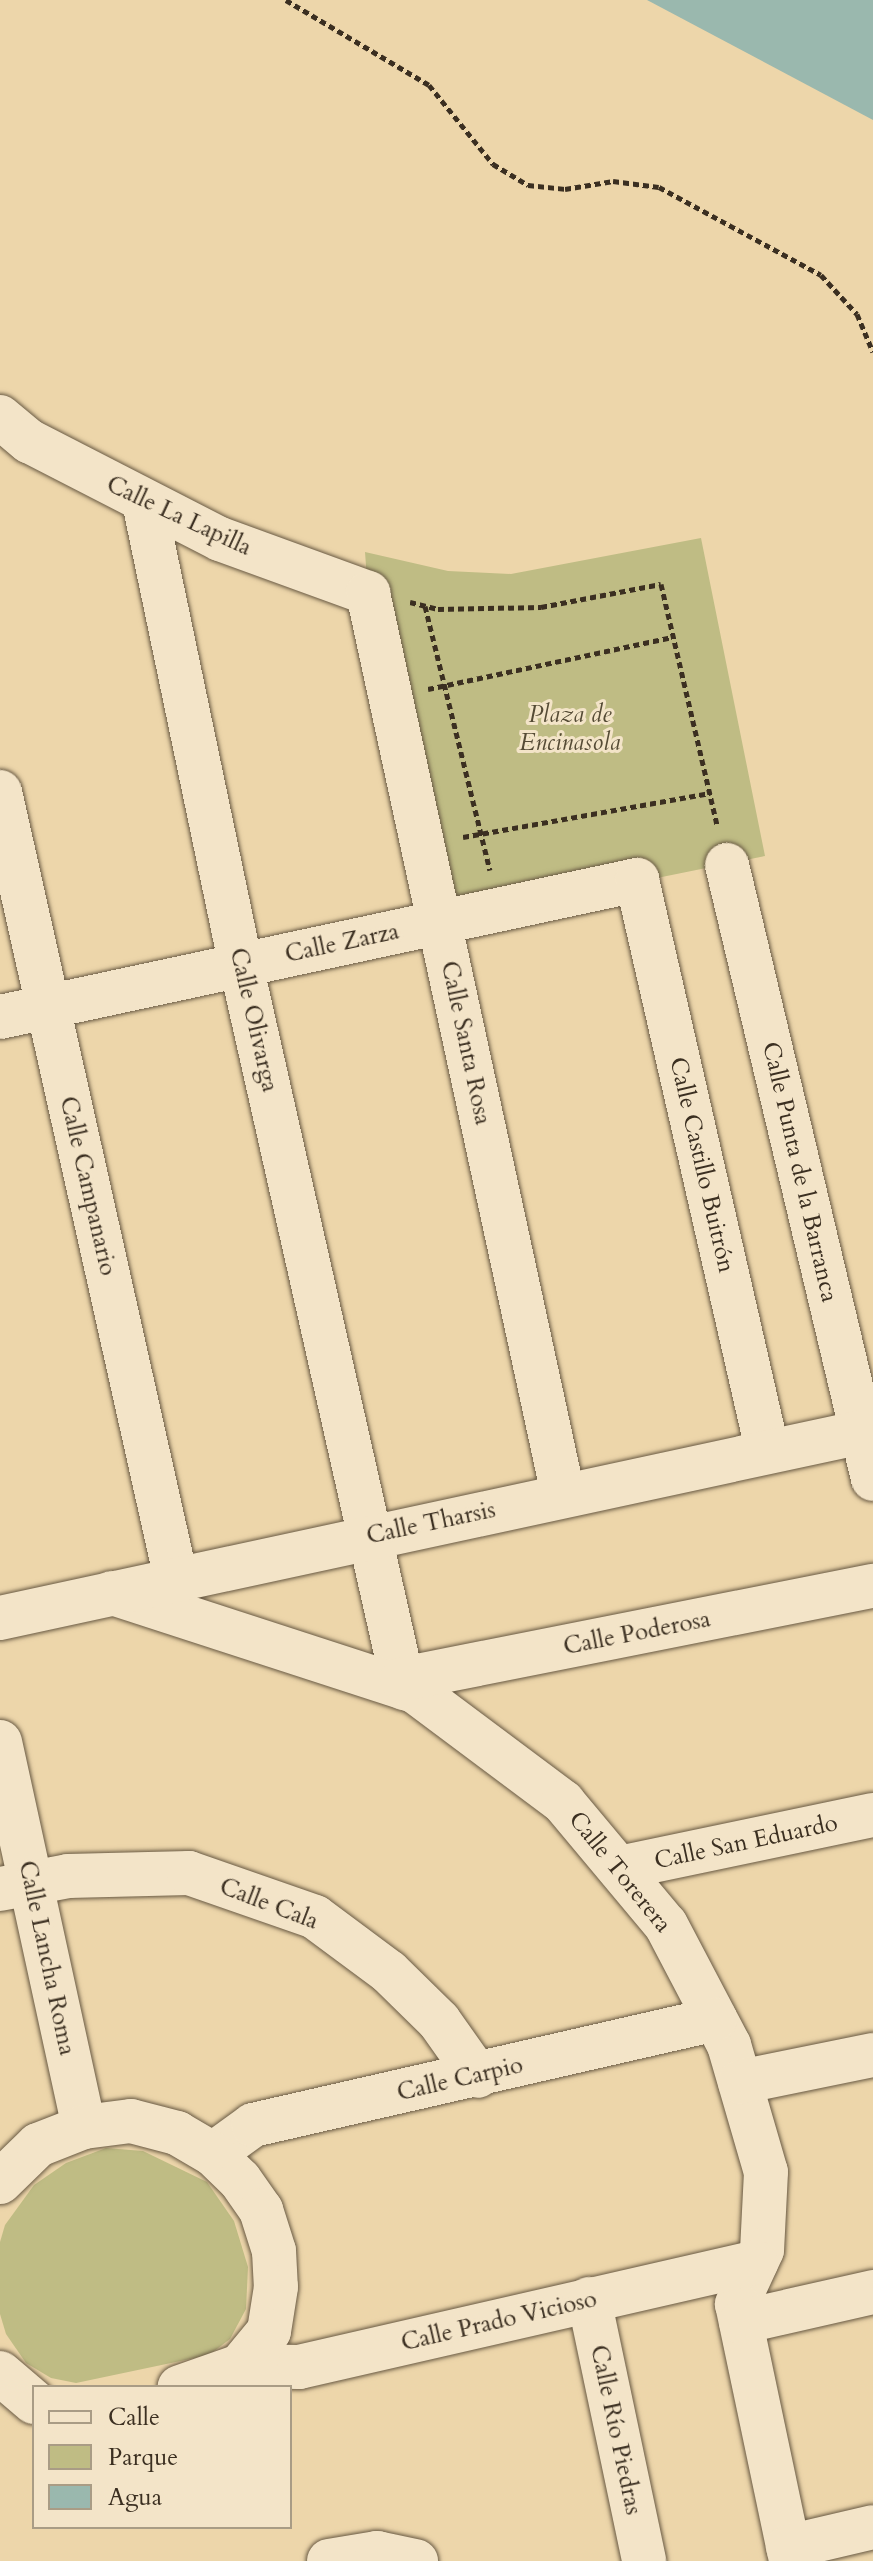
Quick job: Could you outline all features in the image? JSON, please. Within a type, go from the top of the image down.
[{"type":"street","name":"Calle La Lapilla","points":[[0,417],[29,441],[220,539],[368,593]]},
{"type":"street","name":"Calle Olivarga","points":[[144,502],[241,965],[403,1684]]},
{"type":"street","name":"Calle Santa Rosa","points":[[368,593],[563,1494]]},
{"type":"street","name":"Calle Campanario","points":[[0,792],[176,1579]]},
{"type":"street","name":"Calle Punta de la Barranca","points":[[727,865],[873,1479]]},
{"type":"street","name":"Calle Zarza","points":[[0,1017],[637,880]]},
{"type":"street","name":"Calle Castillo Buitrón","points":[[637,880],[767,1449]]},
{"type":"street","name":"Calle Tharsis","points":[[0,1618],[767,1449],[862,1432]]},
{"type":"street","name":"Calle Poderosa","points":[[403,1684],[873,1586]]},
{"type":"street","name":"Calle Torerera","points":[[112,1593],[403,1684],[563,1802],[666,1925],[715,2019],[740,2082],[766,2172],[762,2250],[737,2304],[790,2554]]},
{"type":"street","name":"Calle Lancha Roma","points":[[0,1742],[16,1885],[84,2127]]},
{"type":"street","name":"Calle San Eduardo","points":[[619,1868],[873,1815]]},
{"type":"street","name":"Calle Cala","points":[[16,1885],[189,1873],[315,1917],[389,1972],[439,2021],[478,2076]]},
{"type":"street","name":"Calle Carpio","points":[[213,2154],[253,2125],[478,2076],[715,2019]]},
{"type":"street","points":[[740,2082],[873,2055]]},
{"type":"street","points":[[0,2182],[38,2145],[84,2127],[131,2121],[177,2133],[213,2154],[240,2180],[261,2210],[274,2251],[276,2287],[269,2331],[240,2366],[186,2385]]},
{"type":"street","name":"Calle Prado Vicioso","points":[[240,2366],[299,2367],[756,2262]]},
{"type":"street","points":[[741,2322],[873,2292]]},
{"type":"street","name":"Calle Río Piedras","points":[[589,2299],[644,2561]]},
{"type":"street","points":[[0,2373],[32,2400]]},
{"type":"street","points":[[790,2554],[873,2527]]},
{"type":"street","points":[[329,2561],[377,2553],[416,2561]]},
{"type":"path","points":[[286,0],[429,85],[493,164],[528,185],[565,189],[613,181],[659,187],[821,275],[857,314],[873,352]]},
{"type":"path","points":[[368,593],[425,606],[541,607],[661,584],[727,865]]},
{"type":"path","points":[[425,606],[499,909]]},
{"type":"path","points":[[391,696],[673,637]]},
{"type":"path","points":[[423,844],[710,793]]},
{"type":"green space","name":"Plaza de Encinasola","points":[[701,538],[765,856],[440,922],[368,593],[365,552],[448,571],[511,574]]},
{"type":"green space","points":[[106,2148],[143,2151],[207,2182],[234,2221],[248,2267],[246,2309],[230,2339],[209,2355],[76,2383],[51,2378],[26,2363],[6,2334],[0,2314],[0,2242],[5,2225],[34,2185],[66,2163]]},
{"type":"water","points":[[647,0],[873,0],[873,120]]}]
